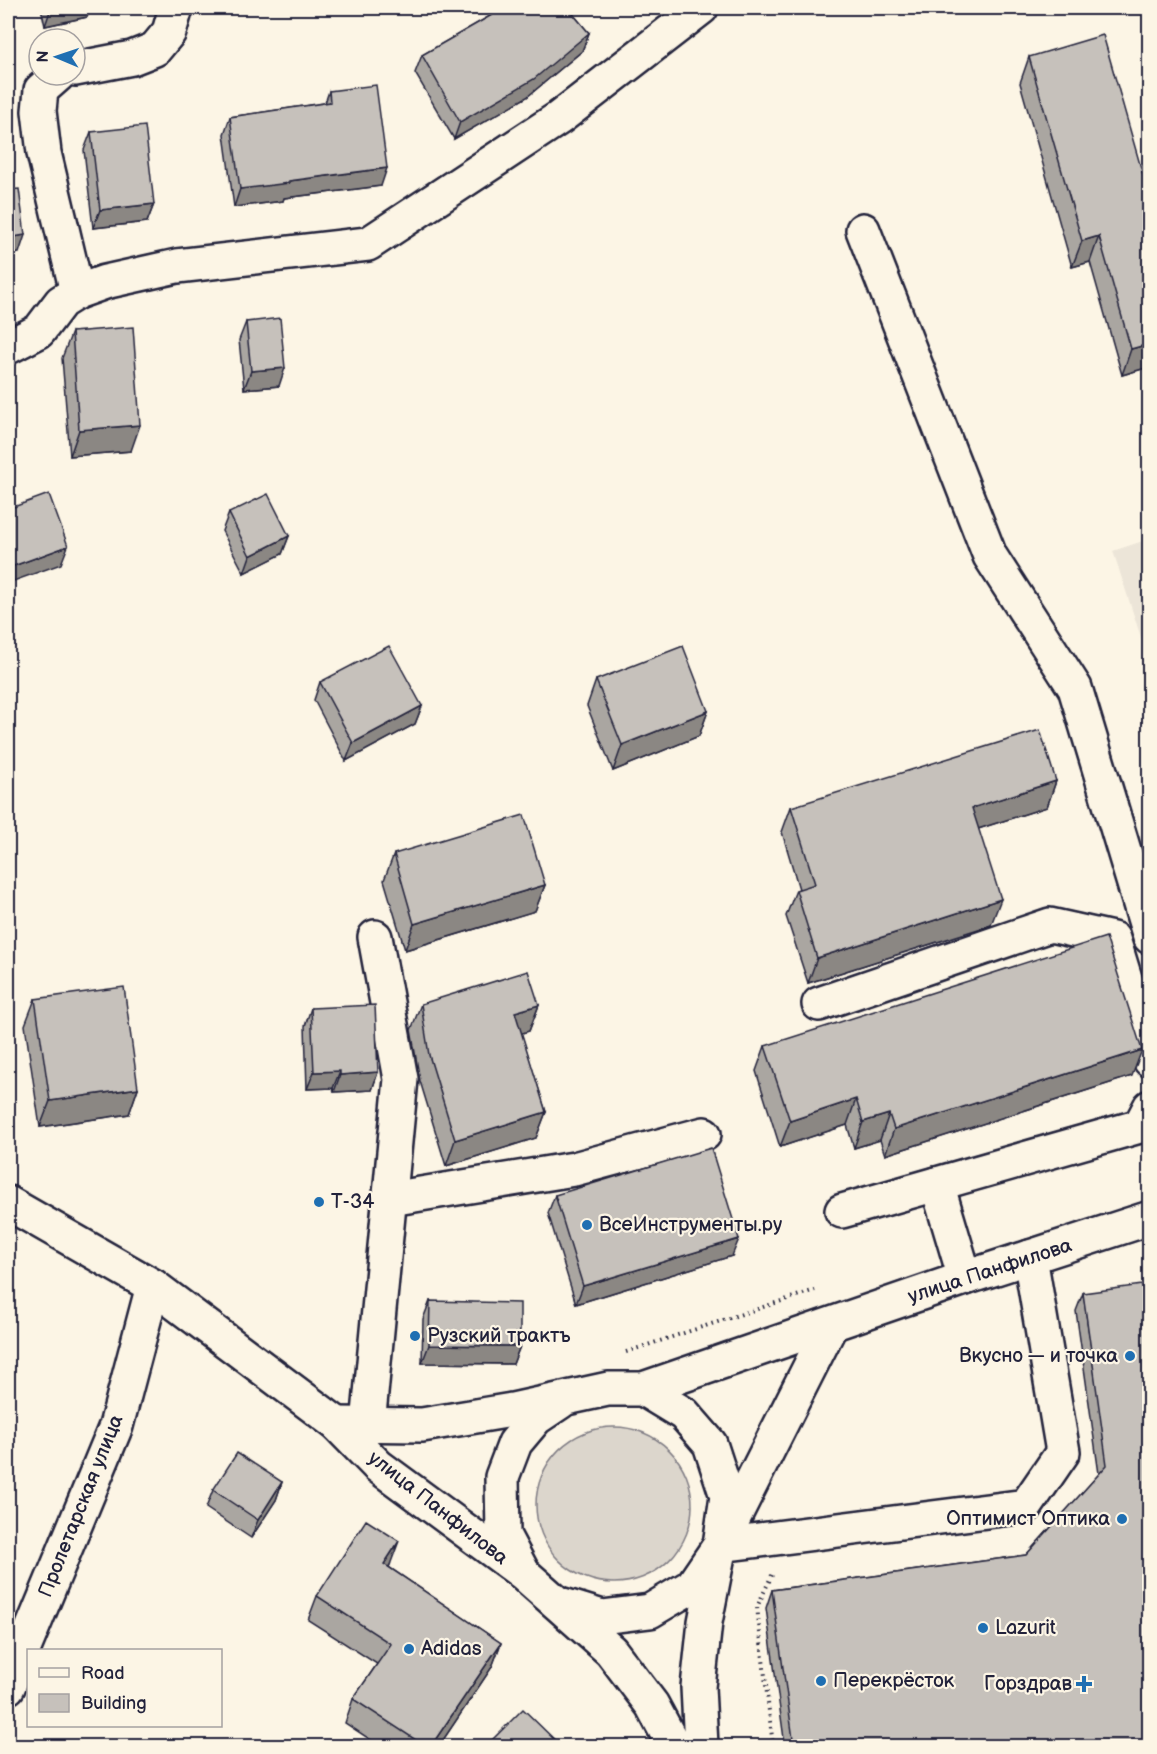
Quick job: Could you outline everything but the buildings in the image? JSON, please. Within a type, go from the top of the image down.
[{"type":"main road","points":[[87,67],[132,58],[155,49],[169,32],[176,8]]},
{"type":"main road","points":[[8,347],[39,332],[61,302],[77,292],[105,282],[177,266],[368,244],[559,118],[701,8]]},
{"type":"main road","points":[[44,87],[41,90],[39,111],[44,153],[77,292]]},
{"type":"main road","points":[[863,230],[990,556],[1075,688],[1149,937]]},
{"type":"main road","points":[[819,1004],[1050,925],[1113,939],[1149,1060]]},
{"type":"main road","points":[[352,1424],[390,1199],[401,1079],[375,937]]},
{"type":"main road","points":[[842,1211],[1140,1126],[1149,1107]]},
{"type":"main road","points":[[390,1199],[574,1168],[704,1134]]},
{"type":"main road","points":[[937,1184],[965,1278]]},
{"type":"main road","name":"улица Панфилова","points":[[8,1203],[153,1286],[352,1424],[378,1466],[523,1573]]},
{"type":"main road","name":"улица Панфилова","points":[[352,1424],[422,1425],[608,1389],[643,1389],[965,1278],[1149,1218]]},
{"type":"main road","points":[[720,1545],[1026,1506],[1063,1452],[1029,1257]]},
{"type":"main road","name":"Пролетарская улица","points":[[8,1687],[116,1426],[153,1286]]},
{"type":"main road","points":[[556,1602],[602,1617],[650,1611],[692,1586],[720,1545],[831,1325]]},
{"type":"main road","points":[[643,1389],[684,1414],[710,1444],[727,1496],[705,1622],[698,1687],[701,1746]]},
{"type":"main road","name":"улица Панфилова","points":[[523,1573],[503,1535],[502,1477],[515,1443],[536,1418],[564,1399]]},
{"type":"main road","points":[[523,1573],[611,1651],[652,1705],[674,1746]]},
{"type":"path","points":[[625,1353],[818,1288]]},
{"type":"path","points":[[774,1746],[757,1607],[790,1536]]},
{"type":"shaded area","points":[[1150,539],[1149,662],[1113,551]]},
{"type":"shaded area","points":[[614,1427],[644,1433],[669,1450],[686,1475],[692,1505],[686,1535],[669,1560],[644,1577],[614,1583],[584,1577],[559,1560],[542,1535],[536,1505],[542,1475],[559,1450],[584,1433]]},
{"type":"place","name":"Т-34","points":[[319,1202]]},
{"type":"place","name":"ВсеИнструменты.ру","points":[[587,1225]]},
{"type":"place","name":"Рузский трактъ","points":[[415,1336]]},
{"type":"place","name":"Вкусно — и точка","points":[[1130,1356]]},
{"type":"place","name":"Оптимист Оптика","points":[[1122,1519]]},
{"type":"place","name":"Lazurit","points":[[983,1628]]},
{"type":"place","name":"Adidas","points":[[409,1649]]},
{"type":"place","name":"Перекрёсток","points":[[821,1681]]},
{"type":"place","name":"Горздрав","points":[[1084,1684]]}]
